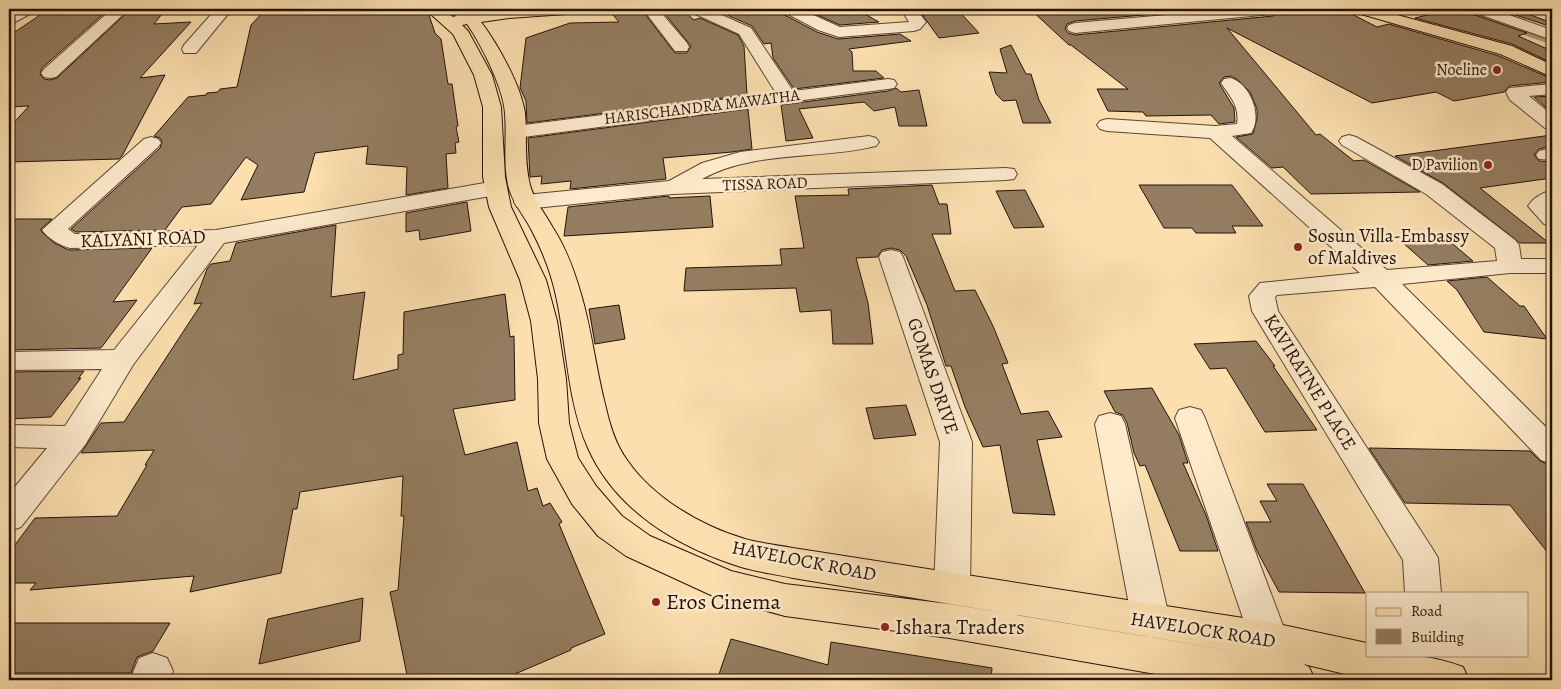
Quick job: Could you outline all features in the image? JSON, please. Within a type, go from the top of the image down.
[{"type":"main road","points":[[452,14],[566,9]]},
{"type":"main road","points":[[1359,9],[1506,50],[1535,62],[1552,72]]},
{"type":"main road","name":"HAVELOCK ROAD","points":[[452,14],[477,27],[509,86],[515,113],[515,152],[519,185],[525,202],[542,228],[558,259],[571,304],[591,409],[603,448],[616,470],[637,494],[664,516],[694,534],[743,553],[793,563],[1269,639],[1435,670]]},
{"type":"main road","name":"HAVELOCK ROAD","points":[[452,14],[483,75],[492,107],[496,188],[500,207],[533,280],[544,320],[552,380],[554,423],[563,459],[584,495],[610,526],[638,546],[726,585],[785,600],[949,621],[1294,680]]},
{"type":"street","points":[[9,20],[28,9]]},
{"type":"street","points":[[50,73],[121,9]]},
{"type":"street","points":[[190,49],[224,9]]},
{"type":"street","points":[[650,9],[681,47]]},
{"type":"street","points":[[696,9],[745,31],[787,96]]},
{"type":"street","points":[[789,9],[824,27],[839,32],[914,26],[918,22],[908,9]]},
{"type":"street","points":[[1187,9],[1204,17]]},
{"type":"street","points":[[1075,28],[1273,9]]},
{"type":"street","points":[[1478,9],[1552,35]]},
{"type":"street","points":[[1107,125],[1215,132],[1244,129],[1248,124],[1245,102],[1230,83]]},
{"type":"street","name":"HARISCHANDRA MAWATHA","points":[[516,132],[888,84]]},
{"type":"street","points":[[1552,89],[1516,92],[1517,96],[1552,124]]},
{"type":"street","points":[[1215,132],[1382,278],[1552,452]]},
{"type":"street","points":[[1350,141],[1434,189],[1468,214],[1507,245],[1510,266]]},
{"type":"street","points":[[673,188],[709,167],[740,158],[869,142]]},
{"type":"street","name":"KALYANI ROAD","points":[[151,143],[54,230],[70,241],[216,237]]},
{"type":"street","name":"TISSA ROAD","points":[[525,202],[673,188],[1006,174]]},
{"type":"street","points":[[9,517],[74,437],[122,359],[216,237],[496,188]]},
{"type":"street","points":[[1552,197],[1539,206],[1552,219]]},
{"type":"street","name":"GOMAS DRIVE","points":[[891,257],[956,442],[952,588]]},
{"type":"street","name":"KAVIRATNE PLACE","points":[[1423,592],[1420,558],[1265,311],[1262,296],[1269,288],[1494,269],[1510,266],[1552,266]]},
{"type":"street","points":[[9,361],[122,359]]},
{"type":"street","points":[[1190,418],[1269,639]]},
{"type":"street","points":[[1110,424],[1151,621]]},
{"type":"street","points":[[9,436],[74,437]]},
{"type":"building","points":[[49,9],[109,9],[42,68],[40,74],[44,79],[50,80],[57,78],[131,9],[166,9],[154,24],[191,22],[140,78],[165,75],[119,159],[9,162],[9,128],[29,106],[9,107],[9,36]]},
{"type":"building","points":[[266,9],[423,9],[429,15],[435,33],[441,39],[448,84],[452,84],[458,126],[456,127],[459,142],[455,143],[456,153],[446,154],[448,188],[406,195],[407,167],[366,164],[368,146],[315,153],[304,192],[241,200],[258,165],[246,157],[211,204],[182,207],[165,230],[76,232],[71,229],[160,148],[162,142],[160,138],[154,136],[188,97],[206,95],[207,93],[218,92],[220,89],[237,87],[251,25]]},
{"type":"building","points":[[608,9],[641,9],[675,53],[687,53],[691,46],[661,9],[681,9],[694,20],[700,18],[738,35],[744,46],[747,95],[527,123],[526,101],[520,88],[526,38],[570,23],[619,22]]},
{"type":"building","points":[[726,9],[779,9],[783,14],[817,32],[838,39],[900,34],[911,41],[849,49],[852,52],[853,71],[876,71],[884,78],[794,89],[773,58],[771,43],[764,44],[752,26],[718,11]]},
{"type":"building","points":[[804,9],[856,9],[879,22],[840,25]]},
{"type":"building","points":[[918,9],[957,9],[979,33],[939,38]]},
{"type":"building","points":[[1030,9],[1212,9],[1075,21],[1067,24],[1065,29],[1068,33],[1075,35],[1273,16],[1280,12],[1342,9],[1377,27],[1389,24],[1499,56],[1552,79],[1552,82],[1509,86],[1504,92],[1454,101],[1436,92],[1372,103],[1227,28],[1316,135],[1320,134],[1354,161],[1364,160],[1420,192],[1311,194],[1283,167],[1272,168],[1236,137],[1253,134],[1257,118],[1257,109],[1250,92],[1238,80],[1231,76],[1224,77],[1219,83],[1234,108],[1235,122],[1219,124],[1211,115],[1146,116],[1143,112],[1108,111],[1097,89],[1128,89],[1069,45]]},
{"type":"building","points":[[1451,9],[1468,9],[1472,14],[1527,33],[1518,36],[1552,51],[1552,63],[1512,44],[1415,18]]},
{"type":"building","points":[[1497,9],[1515,9],[1552,23],[1552,27]]},
{"type":"building","points":[[1011,45],[1026,74],[1031,74],[1039,100],[1051,123],[1023,123],[1016,100],[1003,101],[996,94],[989,72],[1007,73],[1000,49]]},
{"type":"building","points":[[896,88],[901,92],[919,90],[927,126],[899,126],[895,107],[874,111],[864,102],[799,109],[813,138],[786,141],[781,105],[888,91]]},
{"type":"building","points":[[1552,96],[1552,113],[1534,97]]},
{"type":"building","points":[[748,109],[752,149],[663,158],[666,179],[570,189],[571,181],[541,184],[542,176],[530,177],[528,138]]},
{"type":"building","points":[[1552,135],[1552,146],[1539,149],[1534,155],[1539,161],[1552,162],[1552,178],[1480,188],[1549,243],[1520,243],[1443,183],[1395,156]]},
{"type":"building","points":[[932,185],[939,204],[947,204],[951,234],[932,234],[955,291],[975,290],[993,326],[1008,363],[1002,364],[1021,414],[1048,411],[1062,437],[1037,440],[1055,515],[1013,513],[1000,445],[983,447],[965,407],[951,366],[946,366],[927,305],[906,256],[900,250],[891,248],[882,250],[877,257],[856,258],[868,303],[873,344],[833,344],[831,310],[800,312],[796,288],[684,291],[686,268],[782,265],[780,249],[804,248],[795,196],[849,195],[848,189]]},
{"type":"building","points":[[1139,185],[1232,185],[1263,226],[1232,226],[1236,233],[1196,233],[1192,228],[1164,228]]},
{"type":"building","points":[[1025,190],[1044,227],[1014,228],[996,191]]},
{"type":"building","points":[[669,196],[669,198],[710,196],[713,227],[564,236],[568,207]]},
{"type":"building","points":[[467,202],[471,231],[420,240],[419,230],[406,232],[406,213]]},
{"type":"building","points":[[9,219],[52,219],[41,231],[54,243],[69,250],[152,248],[113,302],[137,300],[101,348],[9,350]]},
{"type":"building","points":[[336,225],[331,297],[365,292],[353,380],[398,369],[398,355],[403,354],[404,312],[505,294],[510,337],[514,336],[515,400],[453,409],[465,455],[517,442],[528,491],[537,488],[543,506],[550,503],[562,522],[559,524],[605,634],[501,680],[408,680],[390,592],[398,590],[404,516],[401,516],[403,476],[300,492],[297,509],[293,509],[281,573],[190,592],[194,576],[30,590],[36,583],[9,583],[9,553],[35,518],[117,516],[154,450],[81,453],[101,423],[124,422],[202,303],[194,304],[207,269],[211,264],[230,261],[236,243]]},
{"type":"building","points":[[1447,239],[1473,261],[1428,265],[1402,242]]},
{"type":"building","points":[[1487,277],[1520,306],[1524,306],[1547,339],[1484,332],[1457,290],[1447,281]]},
{"type":"building","points":[[619,305],[625,339],[595,344],[589,309]]},
{"type":"building","points":[[1256,341],[1275,366],[1273,366],[1317,430],[1265,432],[1226,368],[1210,369],[1194,344]]},
{"type":"building","points":[[84,371],[78,379],[81,378],[51,417],[9,419],[9,372]]},
{"type":"building","points":[[1152,388],[1179,435],[1188,463],[1183,463],[1206,515],[1218,551],[1180,551],[1145,465],[1140,466],[1134,453],[1127,423],[1123,415],[1115,412],[1104,391]]},
{"type":"building","points":[[906,405],[916,435],[874,439],[866,408]]},
{"type":"building","points":[[1369,448],[1530,451],[1540,461],[1552,466],[1552,558],[1510,505],[1405,503]]},
{"type":"building","points":[[1267,484],[1303,484],[1365,593],[1279,592],[1257,551],[1246,522],[1271,522],[1260,501],[1277,501]]},
{"type":"building","points":[[363,598],[360,641],[259,664],[268,619]]},
{"type":"building","points":[[9,623],[170,623],[153,651],[137,657],[131,673],[9,673]]},
{"type":"building","points":[[731,639],[828,665],[831,642],[992,668],[991,680],[717,680]]},
{"type":"waterway","points":[[1466,9],[1552,40]]},
{"type":"place","name":"Noeline","points":[[1497,70]]},
{"type":"place","name":"D Pavilion","points":[[1488,165]]},
{"type":"place","name":"Sosun Villa-Embassy of Maldives","points":[[1298,247]]},
{"type":"place","name":"Eros Cinema","points":[[656,602]]},
{"type":"place","name":"Ishara Traders","points":[[885,627]]}]
